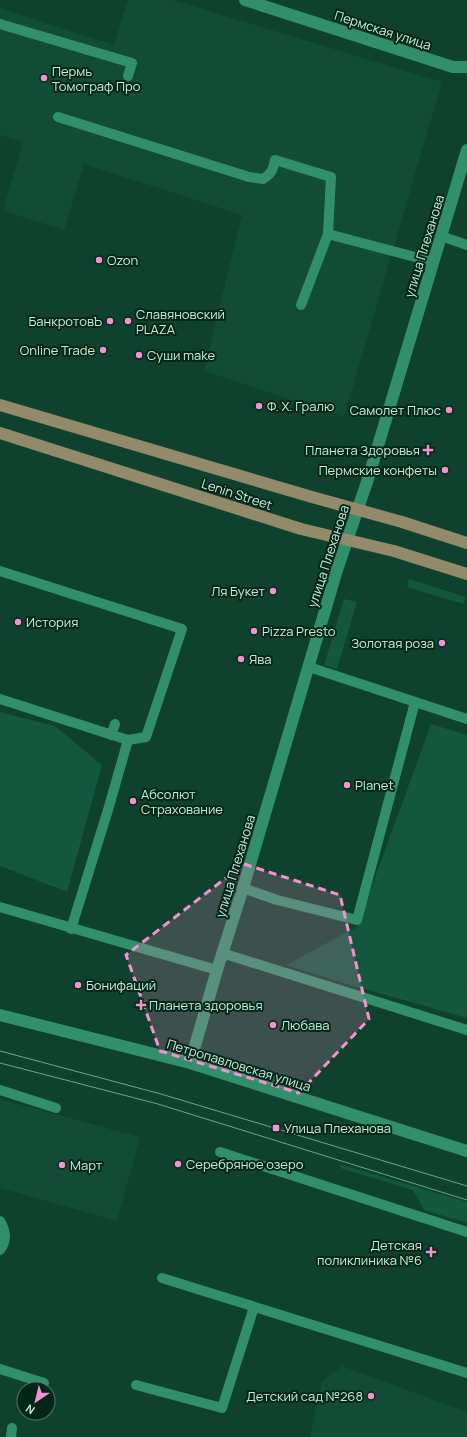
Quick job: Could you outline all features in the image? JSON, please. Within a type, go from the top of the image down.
[{"type":"main road","name":"Пермская улица","points":[[245,0],[453,67],[467,67]]},
{"type":"main road","name":"улица Плеханова","points":[[190,1063],[347,539],[368,479],[467,150]]},
{"type":"main road","name":"Lenin Street","points":[[0,405],[402,522],[467,543]]},
{"type":"main road","name":"Lenin Street","points":[[0,433],[301,529],[394,551],[467,574]]},
{"type":"main road","name":"Петропавловская улица","points":[[0,1015],[190,1063],[467,1151]]},
{"type":"lane","points":[[0,24],[132,63],[128,76]]},
{"type":"lane","points":[[58,117],[249,177],[263,179],[268,176],[272,172],[275,160],[331,177],[328,234],[301,305]]},
{"type":"lane","points":[[328,234],[434,262]]},
{"type":"lane","points":[[441,236],[467,245]]},
{"type":"lane","points":[[0,571],[182,629],[146,737],[128,740],[0,699]]},
{"type":"lane","points":[[309,668],[467,719]]},
{"type":"lane","points":[[243,888],[277,900],[357,920],[415,702]]},
{"type":"lane","points":[[111,735],[115,724]]},
{"type":"lane","points":[[71,929],[128,740]]},
{"type":"lane","points":[[0,907],[71,929],[217,970]]},
{"type":"lane","points":[[222,953],[467,1030]]},
{"type":"lane","points":[[0,1090],[56,1108]]},
{"type":"lane","points":[[220,1152],[467,1232]]},
{"type":"lane","points":[[0,1221],[5,1230],[5,1238],[3,1246],[0,1250]]},
{"type":"lane","points":[[162,1278],[467,1373]]},
{"type":"lane","points":[[136,1385],[222,1408],[254,1307]]},
{"type":"lane","points":[[0,1369],[38,1381]]},
{"type":"highlighted area","points":[[244,864],[340,895],[369,1019],[299,1093],[160,1051],[126,955]]},
{"type":"shaded area","points":[[128,0],[173,0],[442,82],[344,417],[204,371],[242,215],[84,164],[64,230],[3,211],[23,142],[0,135],[0,8],[114,45]]},
{"type":"shaded area","points":[[409,579],[466,597],[463,604],[407,587]]},
{"type":"shaded area","points":[[344,599],[357,602],[337,669],[324,665]]},
{"type":"shaded area","points":[[0,712],[55,726],[102,765],[67,892],[0,866]]},
{"type":"shaded area","points":[[431,724],[467,735],[467,1018],[286,965],[357,927]]},
{"type":"shaded area","points":[[0,1099],[140,1137],[117,1221],[0,1188]]},
{"type":"shaded area","points":[[340,1164],[467,1202],[467,1223],[424,1210],[413,1190],[340,1168]]},
{"type":"shaded area","name":"Детский сад №268","points":[[342,1366],[467,1412],[467,1437],[310,1437],[322,1381]]},
{"type":"tram line","points":[[0,1051],[161,1094],[467,1186]]},
{"type":"tram line","points":[[0,1063],[158,1104],[467,1200]]},
{"type":"place","name":"Пермь Томограф Про","points":[[44,78]]},
{"type":"place","name":"Ozon","points":[[99,260]]},
{"type":"place","name":"БанкротовЪ","points":[[110,321]]},
{"type":"place","name":"Славяновский PLAZA","points":[[128,321]]},
{"type":"place","name":"Online Trade","points":[[103,350]]},
{"type":"place","name":"Суши make","points":[[139,355]]},
{"type":"place","name":"Ф. Х. Гралю","points":[[259,406]]},
{"type":"place","name":"Самолет Плюс","points":[[449,410]]},
{"type":"place","name":"Планета Здоровья","points":[[428,450]]},
{"type":"place","name":"Пермские конфеты","points":[[445,470]]},
{"type":"place","name":"Ля Букет","points":[[273,591]]},
{"type":"place","name":"История","points":[[18,622]]},
{"type":"place","name":"Pizza Presto","points":[[254,631]]},
{"type":"place","name":"Золотая роза","points":[[442,643]]},
{"type":"place","name":"Ява","points":[[241,659]]},
{"type":"place","name":"Planet","points":[[347,785]]},
{"type":"place","name":"Абсолют Страхование","points":[[133,801]]},
{"type":"place","name":"Бонифаций","points":[[78,985]]},
{"type":"place","name":"Планета здоровья","points":[[141,1005]]},
{"type":"place","name":"Любава","points":[[273,1025]]},
{"type":"place","name":"Улица Плеханова","points":[[276,1128]]},
{"type":"place","name":"Серебряное озеро","points":[[178,1164]]},
{"type":"place","name":"Март","points":[[62,1165]]},
{"type":"place","name":"Детская поликлиника №6","points":[[431,1252]]},
{"type":"place","name":"Детский сад №268","points":[[371,1396]]}]
